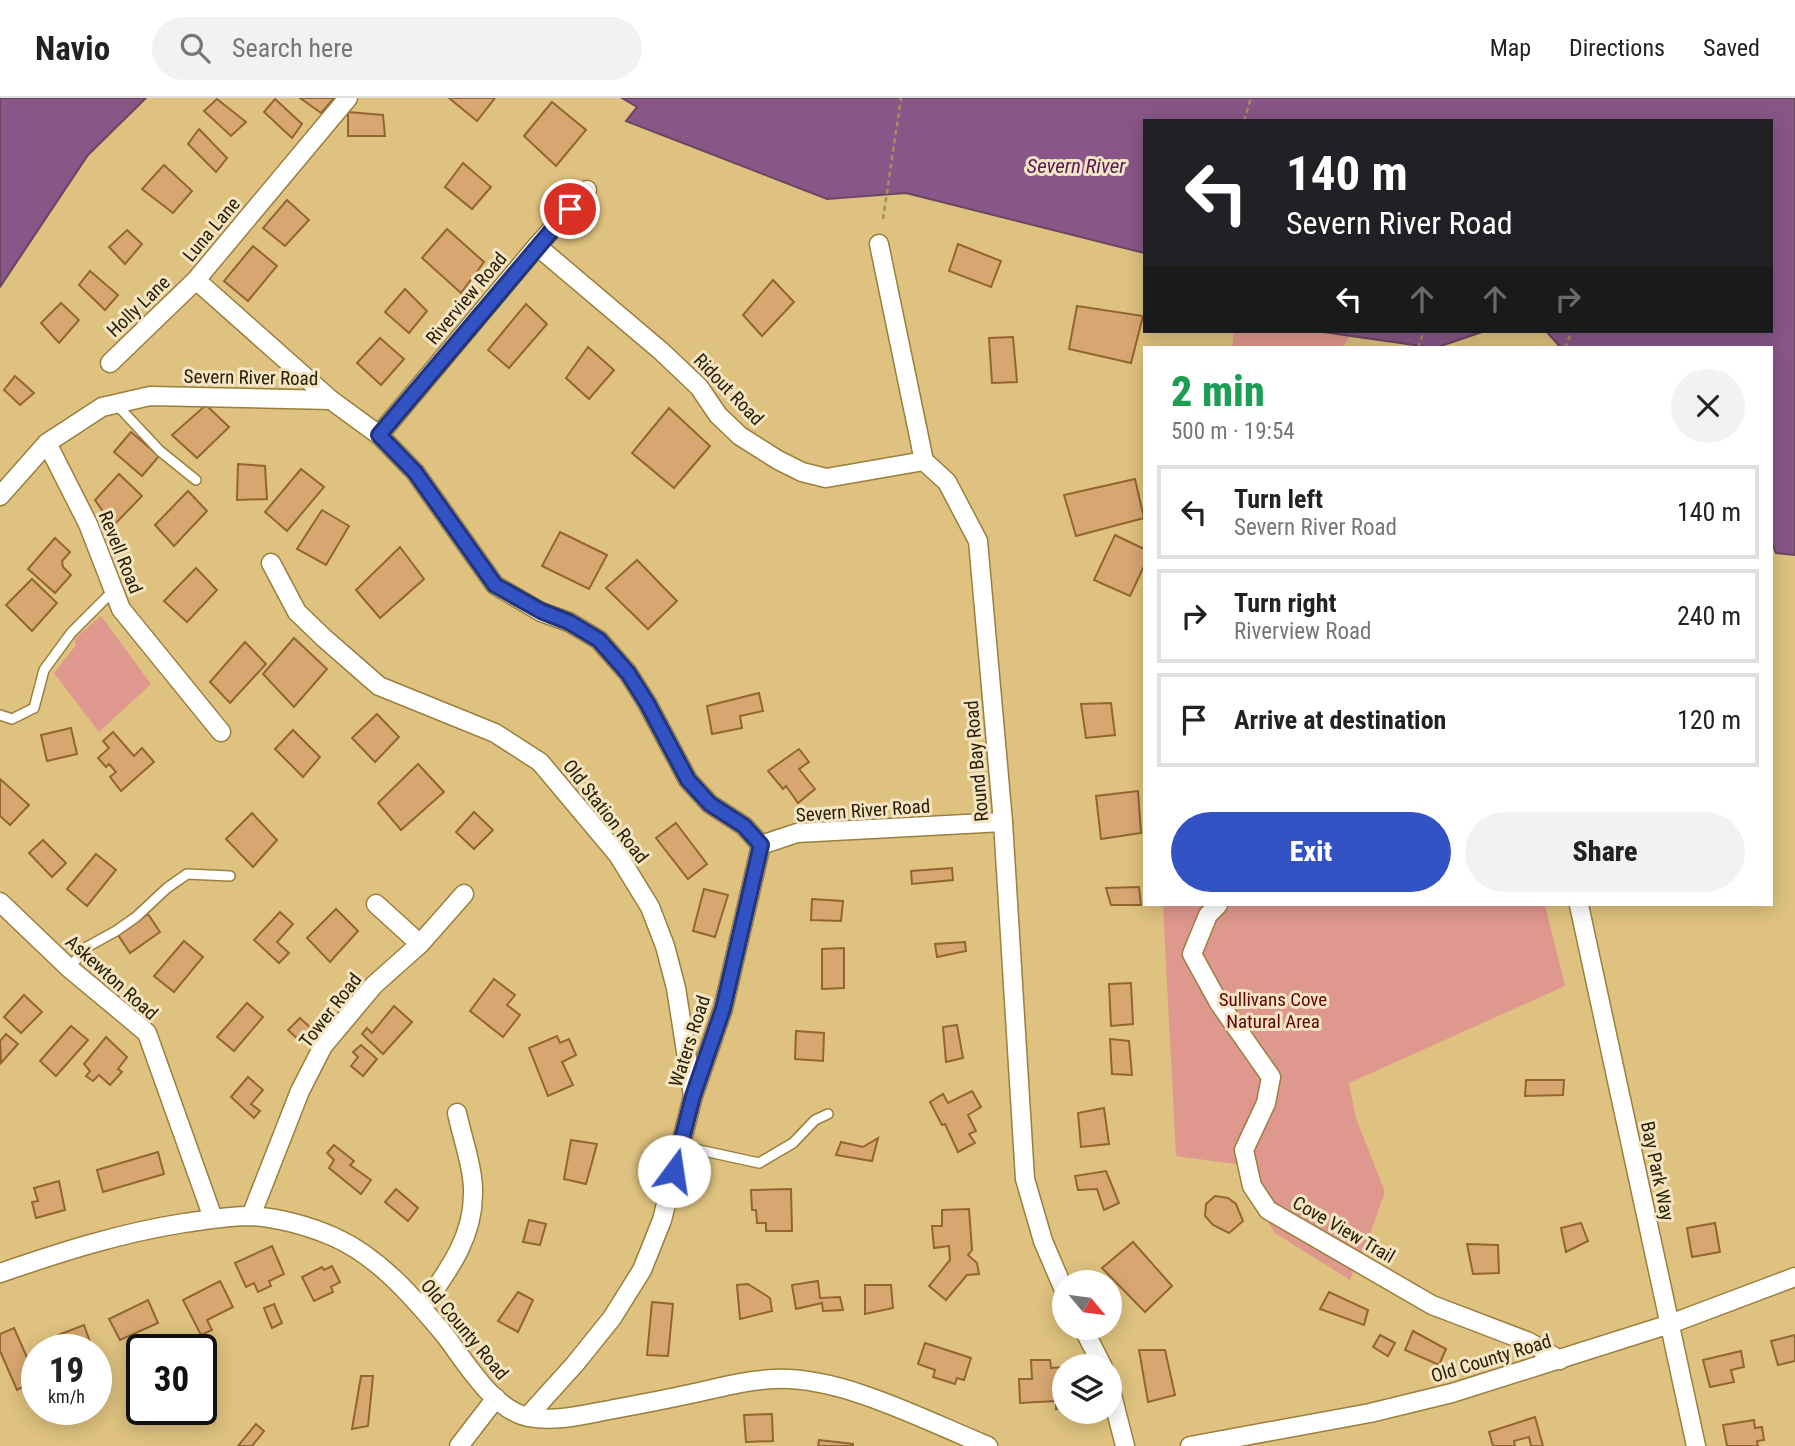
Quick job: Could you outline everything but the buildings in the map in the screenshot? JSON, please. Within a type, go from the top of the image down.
[{"type":"street","name":"Luna Lane","points":[[331,400],[196,281],[348,98]]},
{"type":"street","name":"Riverview Road","points":[[379,435],[587,190]]},
{"type":"street","points":[[879,244],[924,461]]},
{"type":"street","name":"Ridout Road","points":[[537,246],[661,351],[699,387],[718,415],[740,436],[778,460],[802,472],[826,478],[924,461]]},
{"type":"street","name":"Holly Lane","points":[[110,363],[196,281]]},
{"type":"street","name":"Severn River Road","points":[[0,496],[47,443],[102,407],[150,396],[331,400],[379,435],[415,472],[495,585],[599,640],[628,673],[688,780],[710,804],[744,826],[761,845],[797,833],[1003,822]]},
{"type":"street","name":"Revell Road","points":[[47,443],[88,524],[121,609],[221,732]]},
{"type":"street","name":"Round Bay Road","points":[[924,461],[947,482],[978,541],[1003,822],[1025,1179],[1042,1241],[1055,1270]]},
{"type":"street","name":"Old Station Road","points":[[271,563],[297,612],[360,670],[379,685],[495,733],[540,762],[618,855],[650,907],[665,946],[676,988],[693,1096]]},
{"type":"street","name":"Waters Road","points":[[528,1416],[612,1318],[642,1270],[662,1220],[693,1096],[723,1009],[761,845]]},
{"type":"street","name":"Tower Road","points":[[251,1216],[300,1091],[323,1046],[374,985],[420,944],[464,894]]},
{"type":"street","name":"Askewton Road","points":[[0,902],[69,968],[147,1033],[213,1218]]},
{"type":"street","points":[[376,904],[420,944]]},
{"type":"street","name":"Cove View Trail","points":[[1217,906],[1208,915],[1192,954],[1219,1003],[1271,1077],[1266,1103],[1244,1150],[1252,1186],[1268,1210],[1432,1305],[1529,1342],[1560,1360]]},
{"type":"street","name":"Bay Park Way","points":[[1579,906],[1696,1446]]},
{"type":"street","points":[[422,1308],[455,1261],[470,1224],[474,1192],[457,1113]]},
{"type":"street","name":"Old County Road","points":[[0,1273],[80,1245],[213,1218],[251,1216],[284,1221],[335,1238],[379,1266],[422,1308],[477,1379],[515,1412],[528,1416],[564,1419],[731,1384],[814,1381],[862,1395],[988,1446]]},
{"type":"street","name":"Old County Road","points":[[1190,1446],[1370,1413],[1452,1394],[1670,1324],[1795,1277]]},
{"type":"street","points":[[459,1446],[496,1398]]},
{"type":"street","points":[[1119,1424],[1125,1446]]},
{"type":"lane","points":[[116,403],[160,451],[196,480]]},
{"type":"lane","points":[[0,715],[12,719],[34,708],[44,670],[71,633],[114,590]]},
{"type":"lane","points":[[69,968],[87,947],[136,917],[167,888],[187,874],[230,876]]},
{"type":"lane","points":[[681,1146],[759,1163],[793,1143],[816,1120],[828,1114]]},
{"type":"path","points":[[883,219],[901,98]]},
{"type":"path","points":[[1245,119],[1251,98]]},
{"type":"green space","points":[[1234,333],[1351,333],[1344,346],[1232,346]]},
{"type":"green space","points":[[101,616],[151,684],[99,732],[54,673],[76,645],[74,639]]},
{"type":"green space","name":"Sullivans Cove Natural Area","points":[[1163,906],[1545,906],[1565,986],[1349,1083],[1356,1118],[1385,1192],[1361,1259],[1359,1258],[1350,1280],[1275,1233],[1254,1200],[1242,1165],[1176,1156]]},
{"type":"water","points":[[0,98],[146,98],[88,155],[0,287]]},
{"type":"water","name":"Severn River","points":[[622,98],[1795,98],[1795,555],[1776,553],[1773,546],[1773,346],[1559,346],[1548,333],[1773,333],[1773,119],[1143,119],[1143,253],[906,193],[827,199],[626,121],[637,107]]},
{"type":"water","points":[[1330,333],[1479,333],[1441,346],[1421,346]]},
{"type":"route","points":[[570,209],[379,435],[415,472],[495,585],[599,640],[628,673],[688,780],[710,804],[744,826],[761,845],[723,1009],[693,1096],[674,1171]]}]
